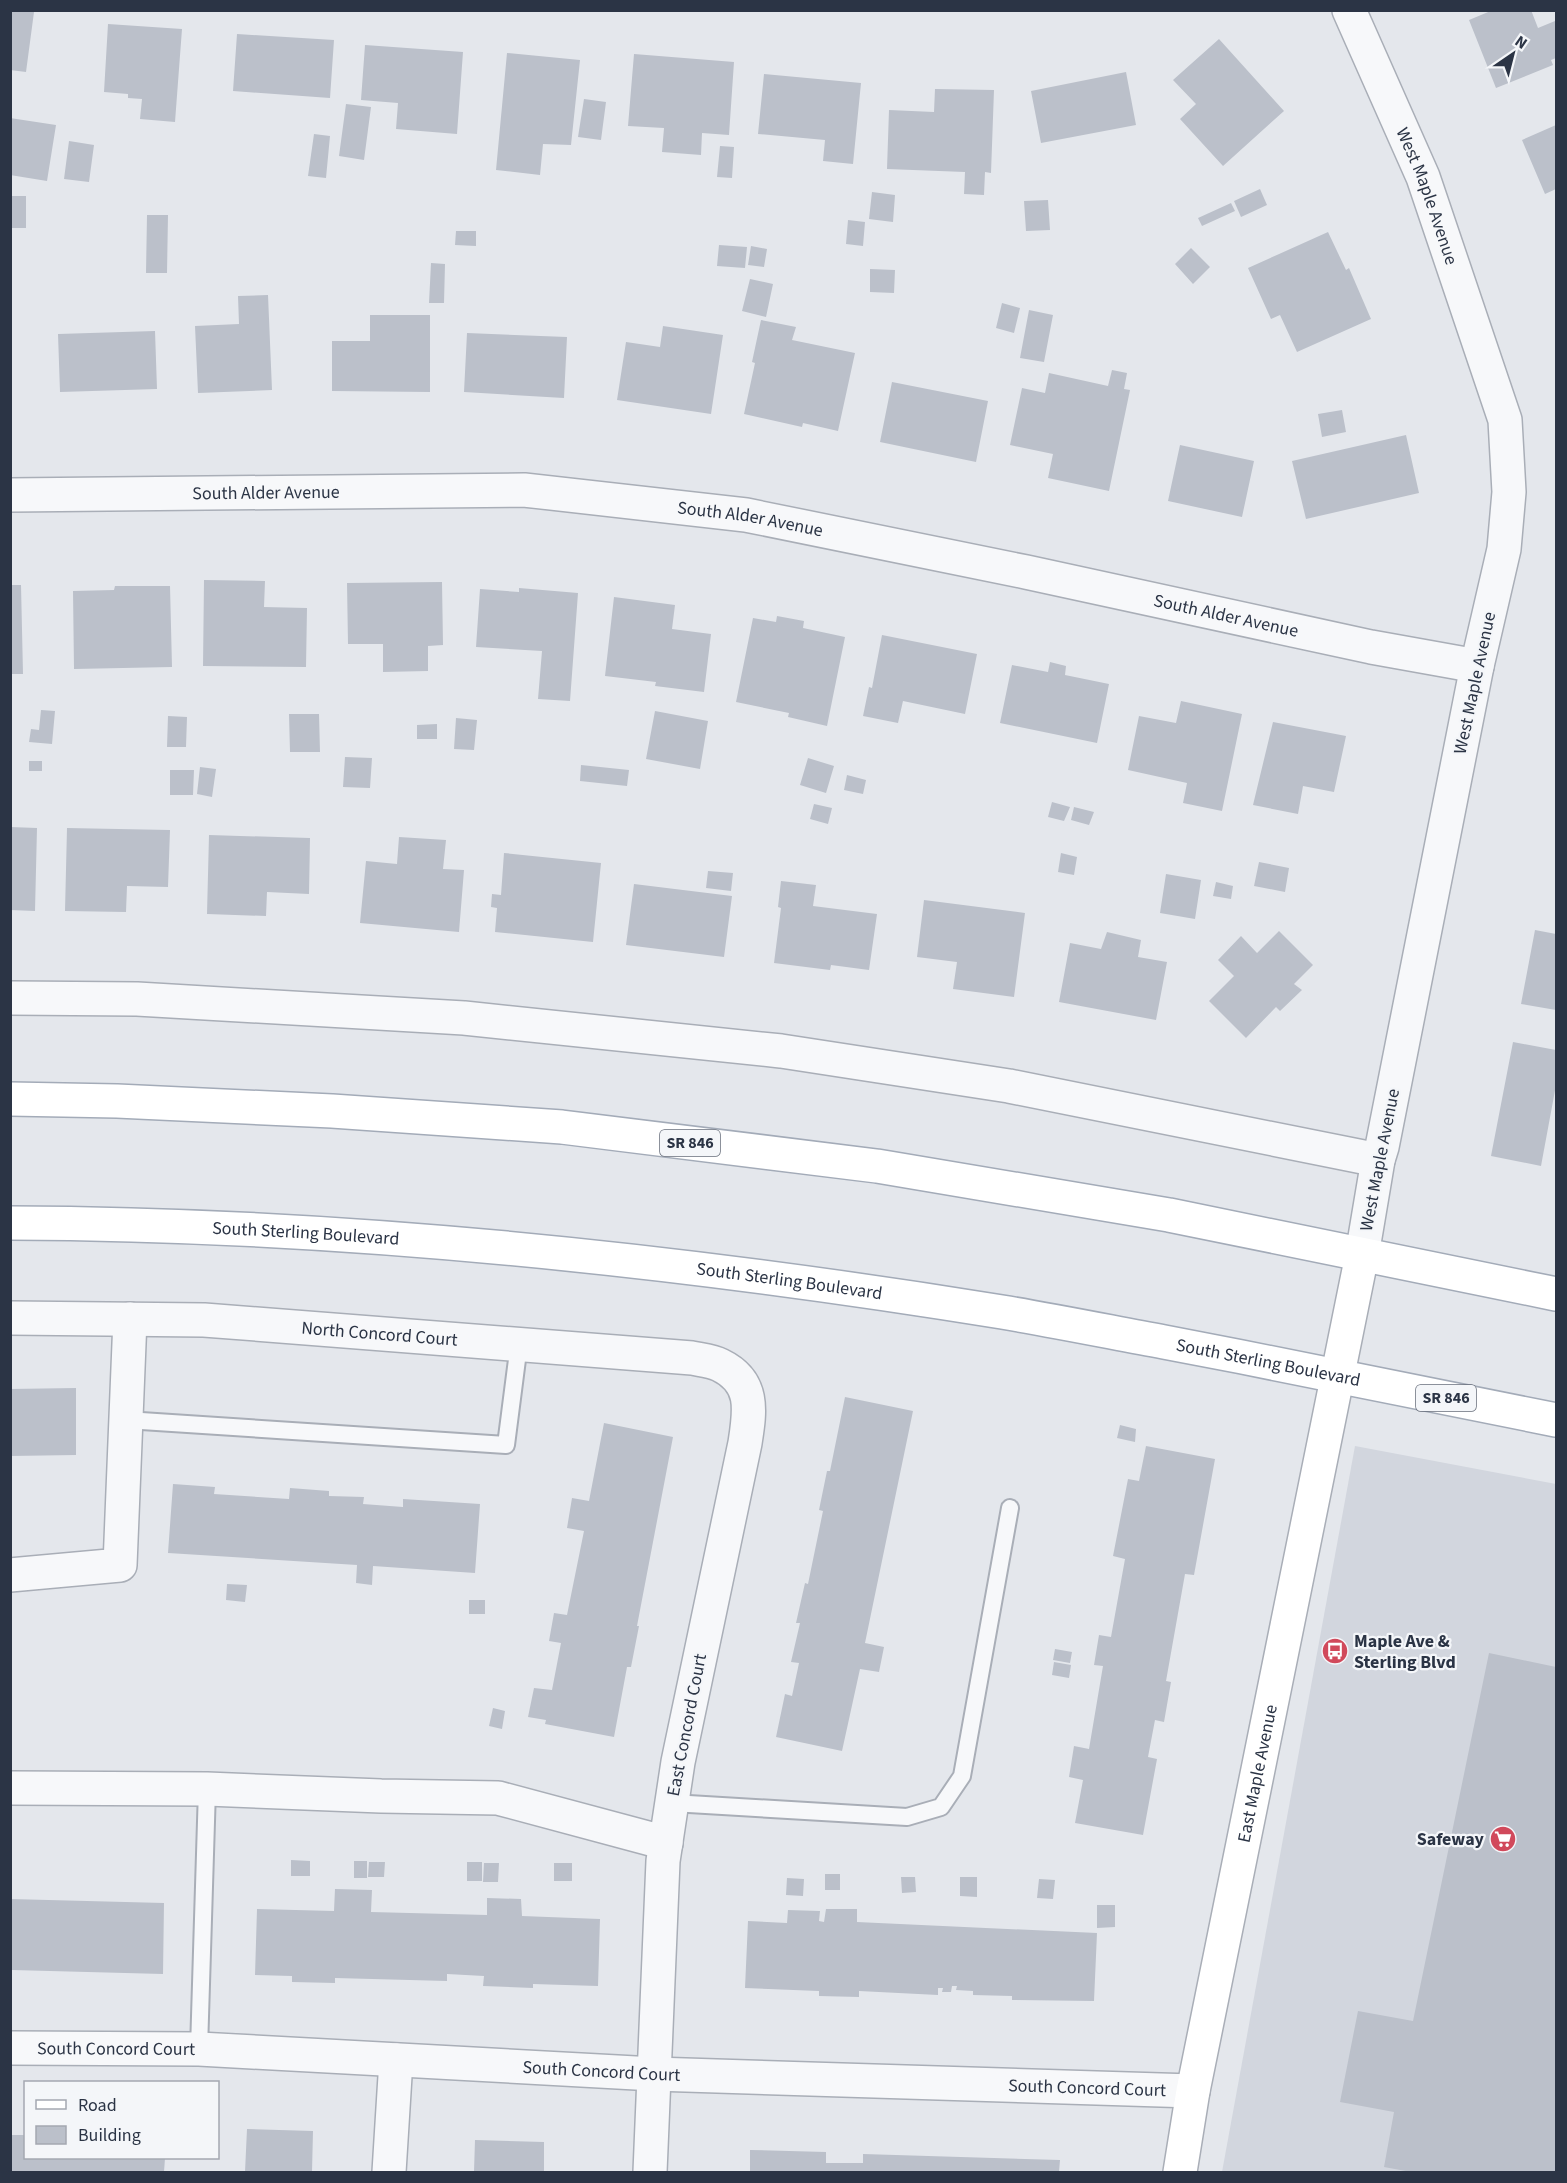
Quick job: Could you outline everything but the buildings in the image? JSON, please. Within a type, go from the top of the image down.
[{"type":"main road","name":"SR 846","points":[[10,1098],[332,1111],[562,1127],[877,1166],[1168,1215],[1557,1294]]},
{"type":"main road","name":"South Sterling Boulevard","points":[[10,1223],[209,1228],[424,1240],[783,1279],[1005,1312],[1557,1420]]},
{"type":"main road","name":"West Maple Avenue","points":[[1336,1375],[1362,1255]]},
{"type":"main road","name":"East Maple Avenue","points":[[1180,2172],[1193,2091],[1336,1375]]},
{"type":"street","name":"West Maple Avenue","points":[[1349,10],[1423,177],[1505,420],[1509,492],[1504,549],[1477,666],[1378,1161],[1362,1255]]},
{"type":"street","name":"South Alder Avenue","points":[[10,495],[524,490],[746,515],[1026,572],[1371,647],[1477,666]]},
{"type":"street","points":[[10,998],[137,999],[464,1018],[782,1051],[1009,1086],[1378,1161]]},
{"type":"street","name":"North Concord Court","points":[[10,1317],[204,1320],[692,1358],[720,1364],[742,1382]]},
{"type":"street","points":[[10,1575],[120,1564],[130,1319]]},
{"type":"street","name":"East Concord Court","points":[[650,2172],[663,1861],[678,1762],[745,1443],[750,1408],[742,1382]]},
{"type":"street","points":[[10,1788],[207,1789],[498,1798],[666,1843]]},
{"type":"street","name":"South Concord Court","points":[[10,2048],[199,2049],[654,2074],[1193,2091]]},
{"type":"street","points":[[389,2172],[396,2060]]},
{"type":"lane","points":[[126,1420],[506,1445],[519,1344]]},
{"type":"lane","points":[[672,1803],[907,1817],[940,1807],[962,1776],[1010,1508]]},
{"type":"lane","points":[[199,2049],[207,1789]]},
{"type":"shaded area","points":[[1355,1446],[1556,1484],[1556,2172],[1222,2172]]},
{"type":"place","name":"Maple Ave & Sterling Blvd","points":[[1335,1651]]},
{"type":"place","name":"Safeway","points":[[1503,1839]]}]
